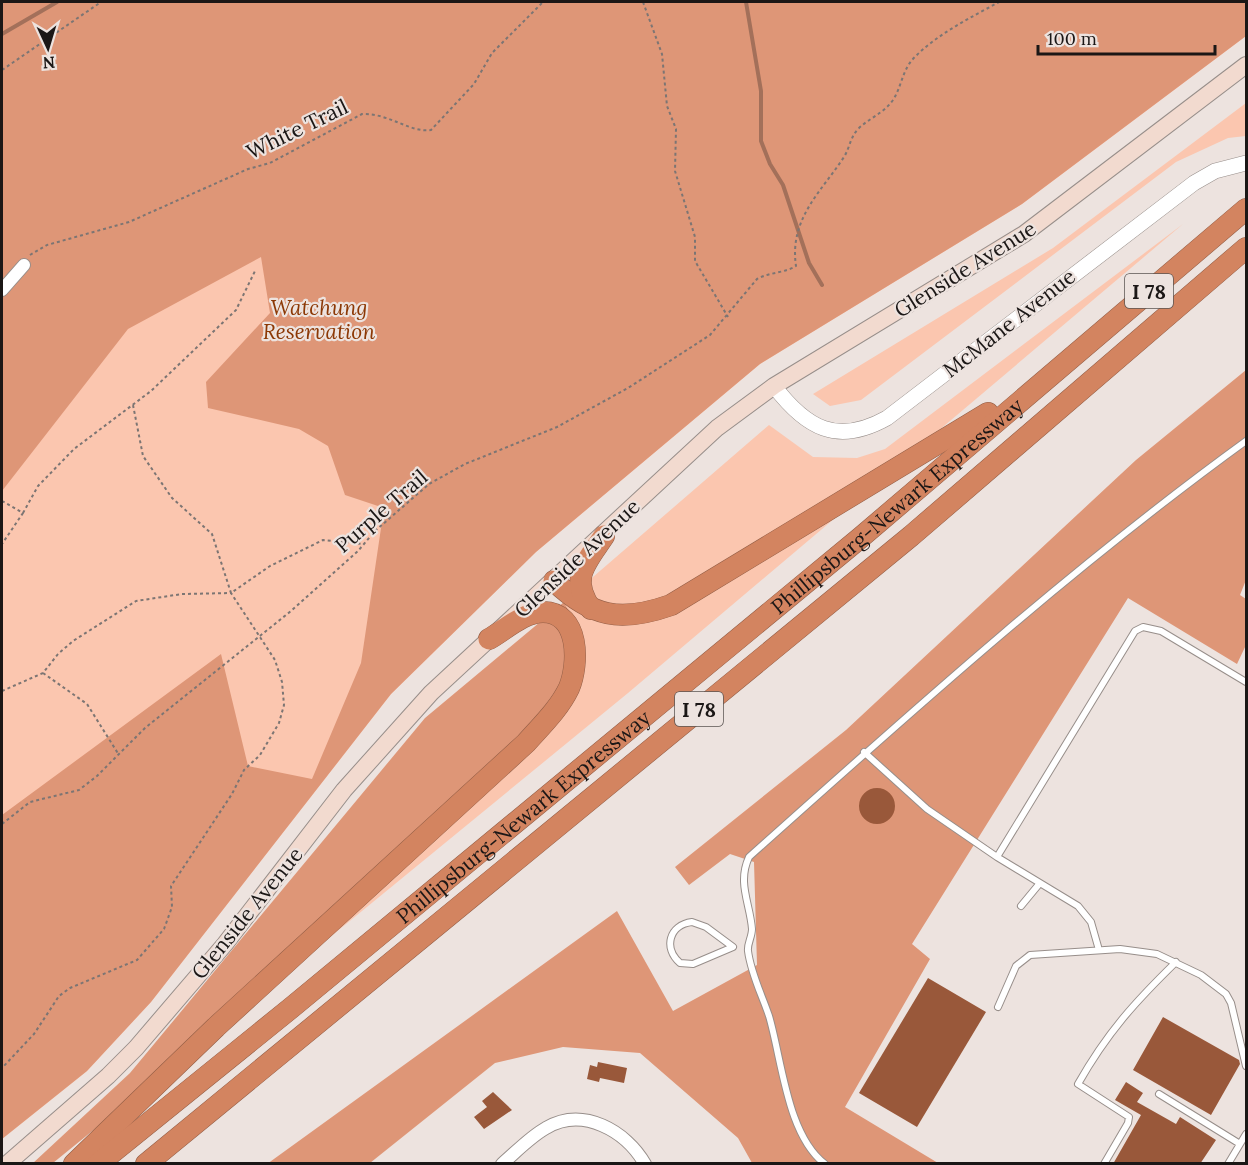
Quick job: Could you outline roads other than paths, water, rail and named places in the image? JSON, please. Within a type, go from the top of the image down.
[{"type":"highway","name":"Phillipsburg-Newark Expressway","points":[[98,1164],[824,568],[1246,209]]},
{"type":"highway","name":"Phillipsburg-Newark Expressway","points":[[146,1164],[911,536],[1246,248]]},
{"type":"highway","points":[[549,585],[591,609],[612,615],[639,615],[688,597],[980,419],[1105,327]]},
{"type":"highway","points":[[591,609],[584,599],[579,582],[584,566],[604,536]]},
{"type":"highway","points":[[74,1164],[216,1027],[538,729],[563,698],[573,675],[574,646],[568,625],[549,585]]},
{"type":"highway","points":[[489,639],[536,613],[555,615],[568,625]]},
{"type":"main road","name":"Glenside Avenue","points":[[7,1164],[108,1076],[136,1048],[225,944],[344,790],[431,693],[604,536],[717,428],[774,386],[1024,234],[1064,207],[1246,65]]},
{"type":"street","name":"McMane Avenue","points":[[774,386],[807,422],[821,428],[837,432],[871,427],[887,418],[1194,183],[1215,171],[1246,163]]},
{"type":"street","points":[[2,291],[24,266]]},
{"type":"street","points":[[502,1164],[545,1128],[572,1121],[603,1125],[617,1132],[635,1147],[645,1164]]},
{"type":"lane","points":[[825,1164],[809,1146],[783,1084],[769,1017],[754,976],[747,948],[752,927],[743,872],[749,857],[995,639],[1201,474],[1246,441]]},
{"type":"lane","points":[[997,857],[1135,631],[1143,627],[1161,631],[1246,680]]},
{"type":"lane","points":[[864,753],[927,809],[997,857],[1086,913],[1099,950]]},
{"type":"lane","points":[[1021,906],[1040,883]]},
{"type":"lane","points":[[733,947],[706,927],[692,922],[678,926],[673,932],[669,945],[675,958],[687,964],[733,947],[747,948]]},
{"type":"lane","points":[[998,1006],[1016,966],[1022,959],[1040,953],[1138,950],[1176,962],[1201,975],[1226,994],[1231,1003],[1246,1066]]},
{"type":"lane","points":[[1104,1164],[1128,1123],[1129,1117],[1078,1084],[1102,1041],[1132,1005],[1176,962]]},
{"type":"lane","points":[[1159,1094],[1240,1144]]},
{"type":"lane","points":[[1228,1164],[1246,1134]]},
{"type":"waterway","points":[[2,34],[57,2]]},
{"type":"waterway","points":[[746,2],[761,91],[761,141],[770,164],[783,185],[809,263],[822,285]]},
{"type":"park label","name":"Watchung Reservation","points":[[319,319]]}]
